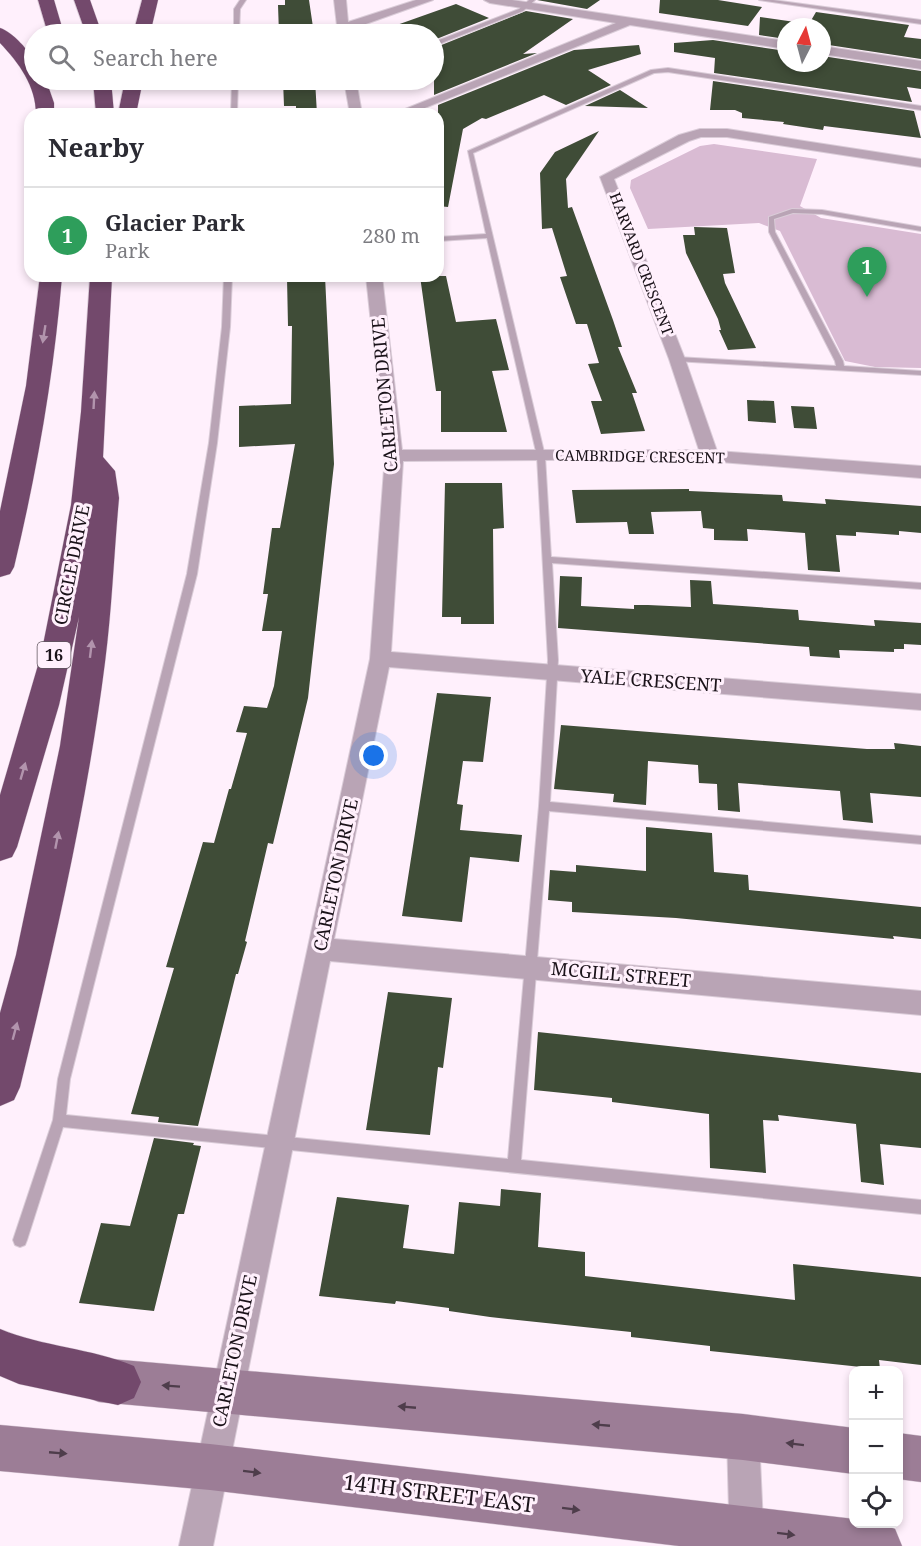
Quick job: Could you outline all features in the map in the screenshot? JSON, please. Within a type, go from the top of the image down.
[{"type":"highway","points":[[46,0],[53,24]]},
{"type":"highway","points":[[82,0],[90,24]]},
{"type":"highway","points":[[144,24],[150,0]]},
{"type":"highway","points":[[0,33],[24,60]]},
{"type":"highway","points":[[40,90],[45,108]]},
{"type":"highway","points":[[103,90],[104,108]]},
{"type":"highway","points":[[128,108],[132,90]]},
{"type":"highway","points":[[0,567],[22,472],[48,311],[50,282]]},
{"type":"highway","name":"CIRCLE DRIVE","points":[[0,847],[54,656],[82,517],[90,458],[101,282]]},
{"type":"highway","points":[[0,1087],[34,955],[76,746],[90,661],[105,498],[105,477],[90,458]]},
{"type":"highway","points":[[0,501],[22,472]]},
{"type":"highway","points":[[0,1352],[19,1361],[118,1382]]},
{"type":"street","points":[[340,0],[343,24]]},
{"type":"street","points":[[363,24],[428,0]]},
{"type":"street","points":[[490,0],[530,3],[628,22],[777,44]]},
{"type":"street","points":[[414,108],[628,22]]},
{"type":"street","points":[[831,51],[921,65]]},
{"type":"street","points":[[352,90],[355,108]]},
{"type":"street","name":"HARVARD CRESCENT","points":[[710,456],[677,359],[607,177],[684,138],[700,133],[727,134],[921,164]]},
{"type":"street","name":"CARLETON DRIVE","points":[[196,1546],[210,1467],[281,1141],[380,659],[394,456],[375,282]]},
{"type":"street","name":"CAMBRIDGE CRESCENT","points":[[394,456],[710,456],[921,472]]},
{"type":"street","name":"YALE CRESCENT","points":[[380,659],[921,702]]},
{"type":"street","name":"MCGILL STREET","points":[[321,949],[921,1003]]},
{"type":"street","points":[[0,1371],[742,1437],[849,1450]]},
{"type":"street","points":[[742,1437],[746,1537]]},
{"type":"street","name":"14TH STREET EAST","points":[[0,1448],[210,1467],[746,1537],[878,1546]]},
{"type":"street","points":[[903,1457],[921,1459]]},
{"type":"lane","points":[[236,24],[237,9],[243,0]]},
{"type":"lane","points":[[762,0],[921,22]]},
{"type":"lane","points":[[444,40],[521,10],[530,3]]},
{"type":"lane","points":[[514,1166],[553,673],[541,456],[470,152],[653,71],[668,70],[921,108]]},
{"type":"lane","points":[[234,108],[235,90]]},
{"type":"lane","points":[[840,369],[839,361],[772,232],[771,218],[792,211],[822,212],[921,229]]},
{"type":"lane","points":[[444,239],[490,236]]},
{"type":"lane","points":[[20,1240],[59,1120],[64,1079],[192,574],[213,443],[226,327],[228,282]]},
{"type":"lane","points":[[677,359],[921,373]]},
{"type":"lane","points":[[548,560],[921,586]]},
{"type":"lane","points":[[544,806],[921,840]]},
{"type":"lane","points":[[59,1120],[921,1207]]},
{"type":"shaded area","points":[[714,144],[817,159],[800,206],[821,218],[921,234],[921,368],[875,367],[845,361],[780,231],[759,223],[648,229],[630,188],[631,180],[700,146]]},
{"type":"building","points":[[285,0],[309,0],[313,24],[279,24],[278,5],[285,5]]},
{"type":"building","points":[[537,0],[600,0],[587,9]]},
{"type":"building","points":[[660,0],[718,0],[762,7],[748,26],[659,13]]},
{"type":"building","points":[[456,4],[489,18],[444,36],[444,24],[400,24]]},
{"type":"building","points":[[526,11],[573,19],[523,54],[537,53],[434,95],[434,90],[444,90],[444,44]]},
{"type":"building","points":[[816,12],[909,25],[904,37],[921,39],[921,59],[831,45],[831,18],[812,18]]},
{"type":"building","points":[[760,17],[777,19],[777,38],[759,35]]},
{"type":"building","points":[[713,40],[777,50],[777,72],[831,72],[831,57],[921,71],[921,89],[907,87],[912,102],[714,73],[715,58],[674,52],[674,43]]},
{"type":"building","points":[[639,45],[641,54],[588,70],[611,85],[566,105],[544,95],[486,119],[482,118],[463,129],[448,207],[444,207],[444,108],[438,108],[438,105],[574,50]]},
{"type":"building","points":[[713,81],[914,111],[921,138],[824,126],[823,130],[783,124],[784,122],[742,118],[742,113],[735,110],[710,110]]},
{"type":"building","points":[[283,90],[316,90],[317,108],[284,106]]},
{"type":"building","points":[[620,90],[648,108],[585,106]]},
{"type":"building","points":[[599,131],[566,179],[568,208],[572,207],[613,320],[622,347],[618,347],[637,393],[632,393],[645,431],[601,434],[591,401],[602,401],[588,364],[599,363],[587,324],[576,324],[560,277],[567,276],[552,228],[542,229],[540,173],[555,152]]},
{"type":"building","points":[[694,227],[727,228],[735,273],[723,274],[725,283],[756,348],[728,350],[719,330],[721,330],[718,319],[686,253],[683,235],[695,235]]},
{"type":"building","points":[[444,276],[446,276],[456,322],[496,319],[509,370],[492,371],[507,432],[441,432],[441,391],[436,391],[421,282],[444,282]]},
{"type":"building","points":[[287,282],[325,282],[334,464],[308,698],[273,844],[268,843],[245,941],[247,942],[238,974],[236,974],[198,1126],[158,1122],[159,1117],[131,1114],[174,968],[166,967],[203,842],[214,843],[229,789],[231,789],[247,733],[236,732],[244,706],[267,708],[274,686],[282,631],[262,631],[268,594],[263,594],[272,528],[280,528],[295,444],[239,447],[239,406],[291,404],[292,326],[288,326]]},
{"type":"building","points":[[747,400],[774,401],[776,423],[748,421]]},
{"type":"building","points":[[791,406],[814,407],[817,429],[794,428]]},
{"type":"building","points":[[445,483],[502,483],[504,528],[493,529],[494,624],[461,624],[461,617],[442,617]]},
{"type":"building","points":[[689,489],[689,491],[782,495],[783,501],[826,504],[825,499],[921,506],[921,533],[899,531],[899,535],[856,532],[856,536],[836,535],[840,572],[808,570],[805,533],[747,529],[748,541],[714,540],[714,529],[703,528],[701,511],[651,512],[654,534],[629,534],[627,522],[576,523],[572,490]]},
{"type":"building","points":[[560,576],[582,577],[581,606],[634,609],[634,605],[691,607],[690,580],[711,581],[713,604],[798,610],[799,620],[875,626],[874,620],[921,623],[921,645],[904,644],[904,649],[894,649],[894,652],[839,650],[840,658],[810,656],[809,647],[558,628]]},
{"type":"building","points":[[437,693],[491,697],[483,762],[463,761],[457,804],[463,805],[460,830],[522,835],[519,862],[470,857],[462,922],[402,916]]},
{"type":"building","points":[[561,725],[867,749],[895,749],[894,743],[921,746],[921,797],[870,793],[873,823],[843,820],[840,791],[738,783],[740,812],[718,810],[717,784],[699,783],[698,765],[648,761],[646,805],[613,802],[614,794],[554,789]]},
{"type":"building","points":[[646,827],[712,833],[714,872],[748,875],[749,890],[921,907],[921,939],[893,936],[894,939],[676,918],[572,912],[572,902],[548,900],[550,870],[576,872],[576,865],[646,871]]},
{"type":"building","points":[[388,992],[452,998],[443,1068],[438,1067],[430,1135],[366,1130]]},
{"type":"building","points":[[538,1032],[921,1073],[921,1148],[880,1144],[884,1185],[861,1182],[856,1124],[778,1115],[779,1121],[763,1120],[766,1173],[710,1168],[709,1114],[612,1102],[612,1098],[534,1090]]},
{"type":"building","points":[[154,1138],[201,1146],[184,1214],[178,1214],[154,1311],[79,1303],[101,1223],[130,1226]]},
{"type":"building","points":[[501,1189],[541,1193],[538,1247],[585,1252],[585,1276],[795,1300],[793,1264],[921,1277],[921,1365],[879,1360],[880,1366],[852,1366],[710,1351],[710,1346],[631,1337],[631,1332],[490,1317],[449,1311],[449,1308],[396,1301],[395,1304],[319,1296],[337,1197],[409,1205],[403,1248],[454,1254],[459,1202],[500,1206]]},
{"type":"place","name":"Glacier Park","points":[[867,297]]}]
